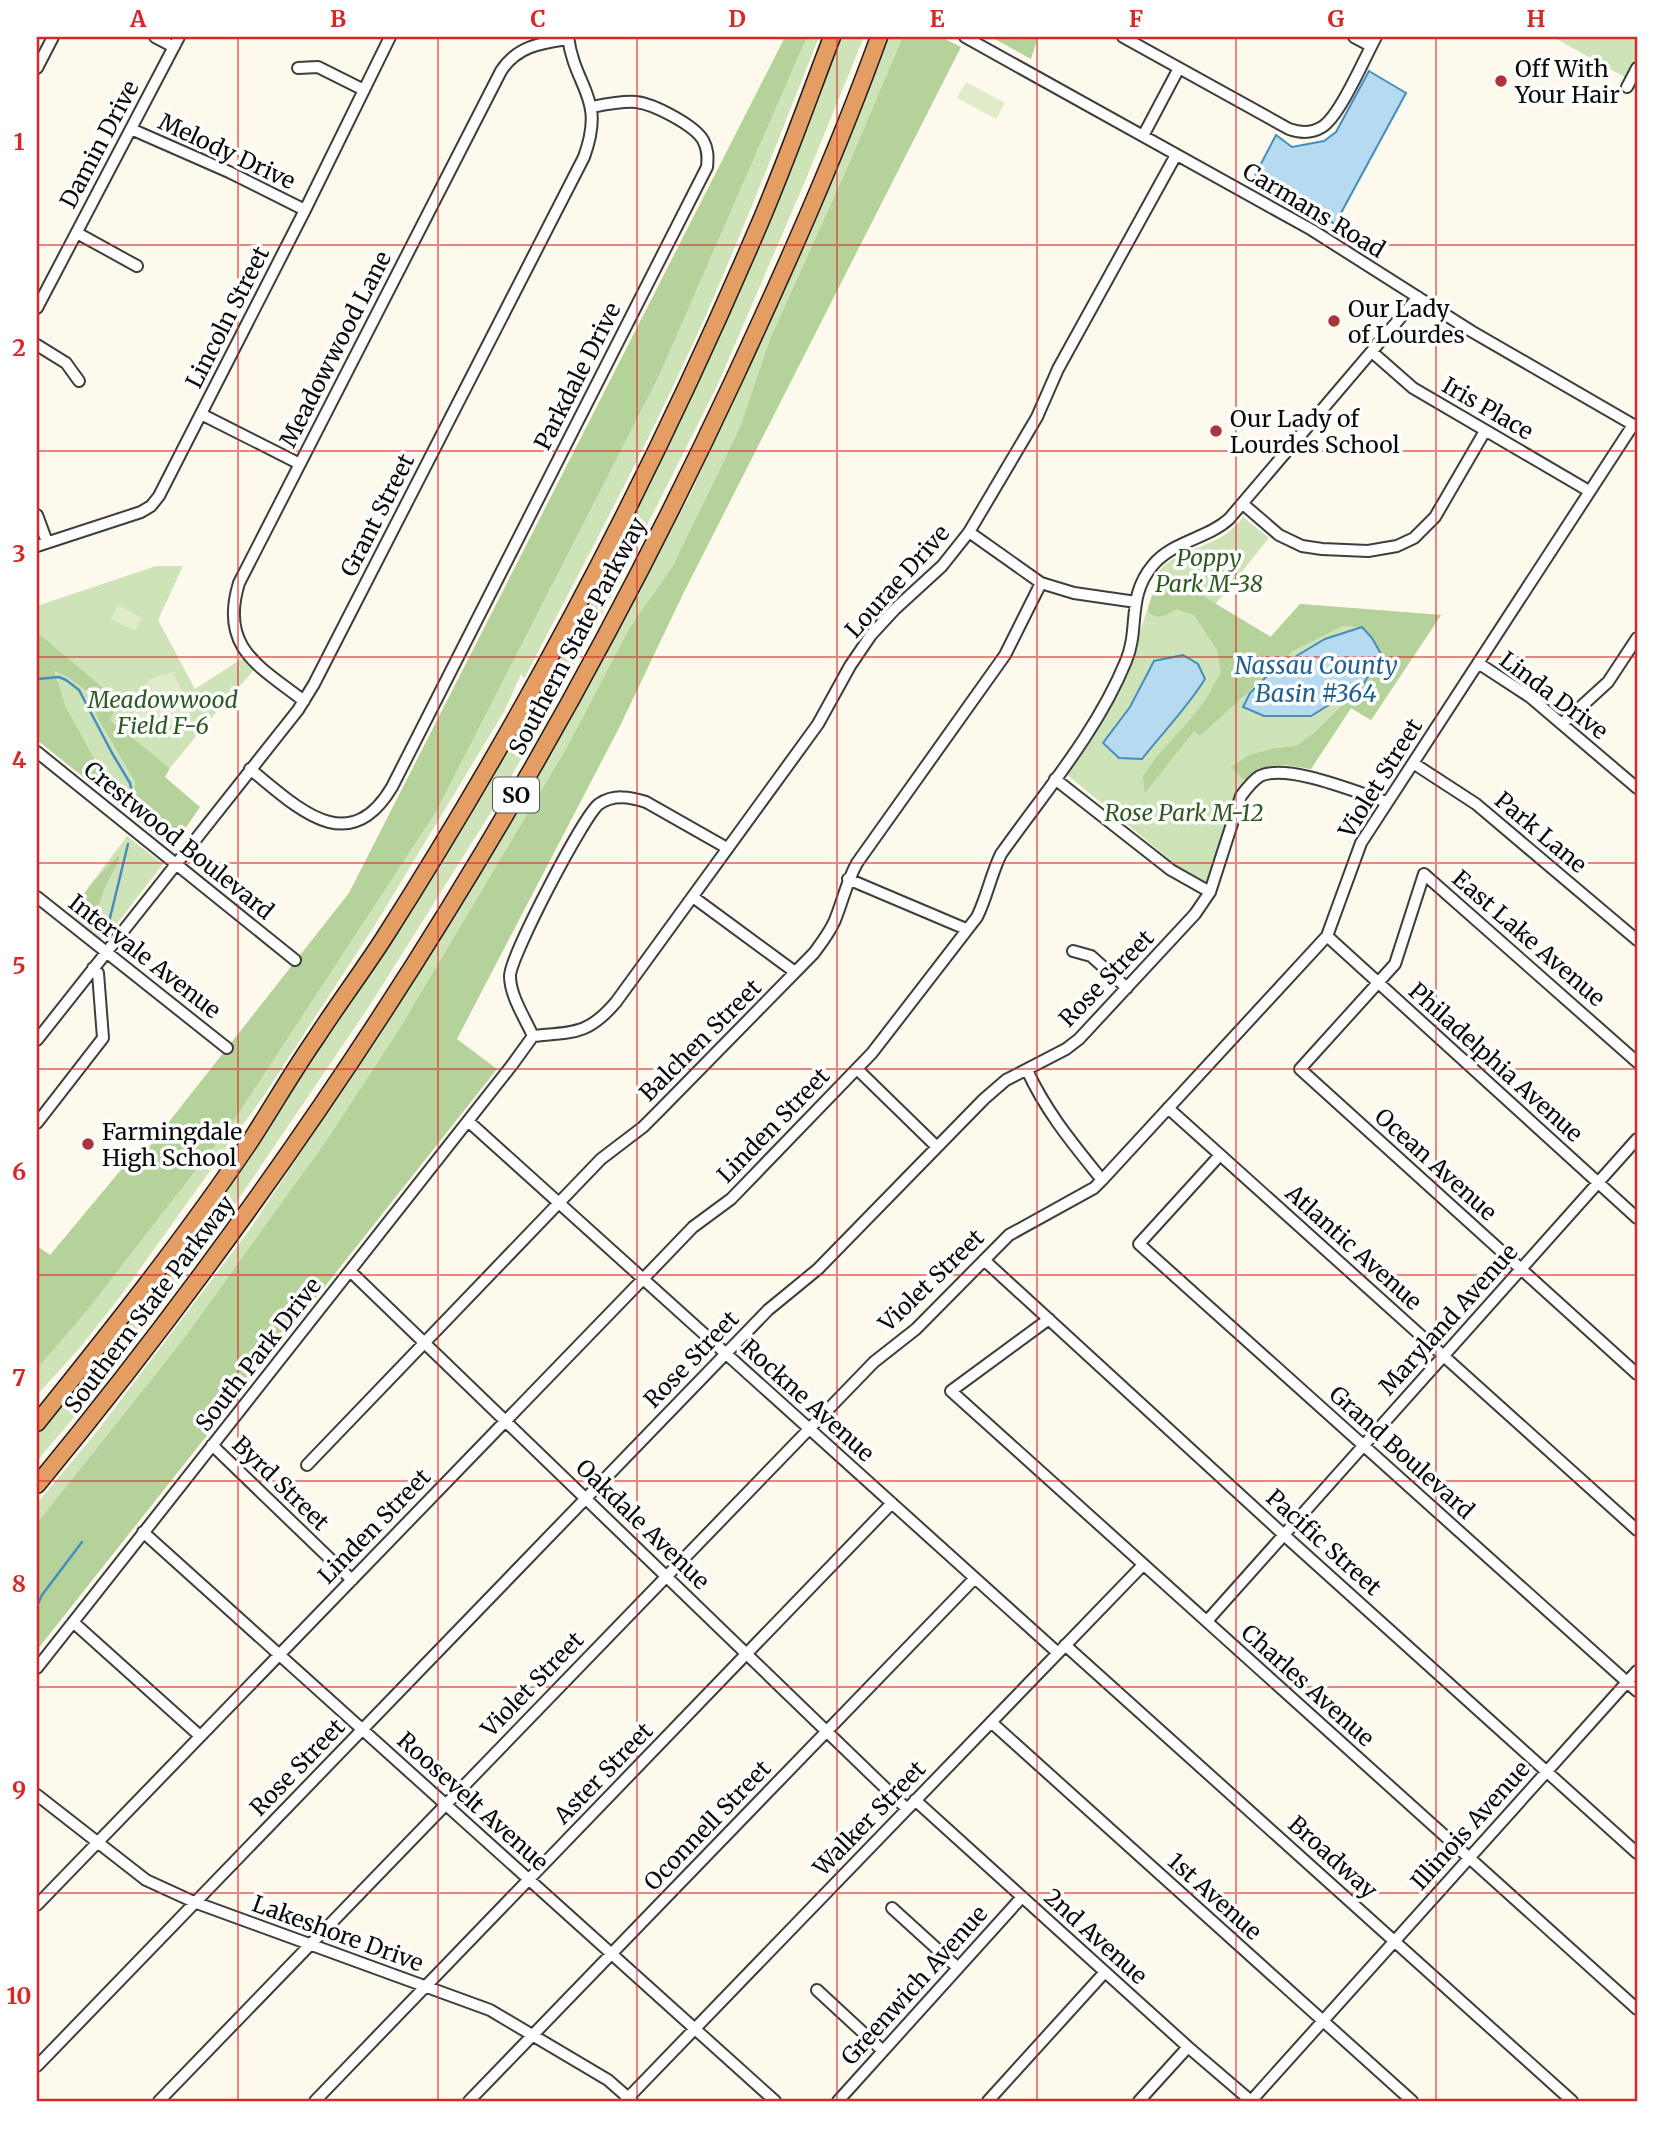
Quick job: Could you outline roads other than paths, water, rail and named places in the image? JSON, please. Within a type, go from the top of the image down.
[{"type":"highway","name":"Southern State Parkway","points":[[37,1423],[198,1215],[251,1140],[389,929],[484,774],[605,552],[692,376],[757,230],[832,37]]},
{"type":"highway","name":"Southern State Parkway","points":[[37,1485],[163,1326],[269,1183],[321,1109],[466,881],[611,627],[682,487],[802,228],[879,37]]},
{"type":"highway","points":[[37,1408],[97,1348]]},
{"type":"street","points":[[37,68],[53,37]]},
{"type":"street","points":[[155,37],[176,42]]},
{"type":"street","name":"Lincoln Street","points":[[42,544],[142,512],[159,496],[390,37]]},
{"type":"street","name":"Carmans Road","points":[[965,37],[1312,230],[1471,331],[1635,426]]},
{"type":"street","points":[[1123,37],[1289,129],[1306,132],[1325,125],[1332,117],[1373,41],[1354,37]]},
{"type":"street","name":"Grant Street","points":[[37,1040],[304,701],[325,664],[584,157],[593,124],[592,107],[585,85],[573,62],[568,38]]},
{"type":"street","name":"Meadowwood Lane","points":[[304,701],[247,654],[238,639],[233,618],[239,583],[508,59],[523,49],[545,41],[568,38]]},
{"type":"street","name":"Damin Drive","points":[[37,308],[176,42]]},
{"type":"street","points":[[298,68],[318,67],[363,90]]},
{"type":"street","points":[[1143,136],[1180,68]]},
{"type":"street","points":[[1627,87],[1637,68]]},
{"type":"street","name":"Parkdale Drive","points":[[250,769],[313,817],[327,822],[350,822],[366,817],[382,804],[707,167],[708,152],[698,133],[659,110],[640,103],[623,101],[592,107]]},
{"type":"street","name":"Melody Drive","points":[[131,129],[229,172],[304,211]]},
{"type":"street","name":"Lourae Drive","points":[[533,1036],[578,1031],[602,1019],[818,724],[850,666],[871,635],[942,566],[970,532],[1037,417],[1058,369],[1176,155]]},
{"type":"street","points":[[77,233],[137,266]]},
{"type":"street","name":"Linden Street","points":[[37,1905],[693,1227],[731,1199],[872,1053],[977,917],[1001,854],[1100,716],[1132,645],[1137,591],[1153,564],[1181,543],[1221,527],[1418,298]]},
{"type":"street","points":[[37,345],[66,363],[79,381]]},
{"type":"street","name":"Iris Place","points":[[1372,352],[1413,388],[1589,491]]},
{"type":"street","points":[[201,414],[300,464]]},
{"type":"street","name":"Violet Street","points":[[159,2101],[874,1362],[916,1329],[1009,1235],[1094,1188],[1327,936],[1361,843],[1589,491],[1635,426]]},
{"type":"street","points":[[1243,504],[1279,535],[1302,546],[1368,551],[1397,546],[1414,538],[1435,517],[1485,431]]},
{"type":"street","points":[[37,515],[42,544]]},
{"type":"street","points":[[970,532],[1041,583],[1074,593],[1136,601]]},
{"type":"street","name":"Balchen Street","points":[[307,1465],[601,1159],[643,1127],[814,953],[829,932],[848,879],[870,842],[1005,655],[1041,583]]},
{"type":"street","points":[[1562,723],[1608,682],[1637,638]]},
{"type":"street","name":"Linda Drive","points":[[1478,663],[1530,697],[1637,788]]},
{"type":"street","name":"Crestwood Boulevard","points":[[37,752],[295,960]]},
{"type":"street","name":"Park Lane","points":[[1413,763],[1476,804],[1637,940]]},
{"type":"street","name":"Rose Street","points":[[37,2066],[768,1310],[818,1269],[984,1099],[1006,1080],[1080,1039],[1195,914],[1210,892],[1241,796],[1250,784],[1261,776],[1275,772],[1293,772],[1387,802]]},
{"type":"street","points":[[1055,779],[1171,870],[1210,892]]},
{"type":"street","points":[[533,1036],[512,989],[511,969],[592,810],[611,799],[633,798],[646,802],[727,848]]},
{"type":"street","name":"East Lake Avenue","points":[[1377,983],[1395,964],[1424,874],[1637,1062]]},
{"type":"street","points":[[848,879],[966,929]]},
{"type":"street","name":"Intervale Avenue","points":[[37,897],[227,1048]]},
{"type":"street","points":[[693,897],[795,972]]},
{"type":"street","name":"Philadelphia Avenue","points":[[1327,936],[1637,1218]]},
{"type":"street","points":[[1073,951],[1091,956],[1127,988]]},
{"type":"street","points":[[37,1123],[103,1038],[98,973],[93,968]]},
{"type":"street","name":"Ocean Avenue","points":[[1377,983],[1300,1069],[1637,1374]]},
{"type":"street","name":"South Park Drive","points":[[37,1668],[533,1036]]},
{"type":"street","points":[[857,1069],[937,1147]]},
{"type":"street","points":[[1027,1070],[1055,1121],[1102,1180]]},
{"type":"street","name":"Atlantic Avenue","points":[[1168,1108],[1637,1530]]},
{"type":"street","name":"Rockne Avenue","points":[[468,1121],[975,1578],[1062,1649]]},
{"type":"street","name":"Maryland Avenue","points":[[1207,1621],[1637,1139]]},
{"type":"street","name":"Grand Boulevard","points":[[1220,1155],[1139,1244],[1637,1691]]},
{"type":"street","name":"Pacific Street","points":[[984,1260],[1637,1853]]},
{"type":"street","name":"Oakdale Avenue","points":[[350,1271],[827,1731],[911,1805]]},
{"type":"street","name":"Charles Avenue","points":[[1049,1319],[951,1391],[1637,2009]]},
{"type":"street","name":"Byrd Street","points":[[212,1445],[352,1580]]},
{"type":"street","name":"Aster Street","points":[[315,2101],[892,1503]]},
{"type":"street","name":"Roosevelt Avenue","points":[[144,1532],[775,2101]]},
{"type":"street","name":"Walker Street","points":[[628,2100],[1143,1565]]},
{"type":"street","name":"Oconnell Street","points":[[469,2101],[975,1578]]},
{"type":"street","points":[[73,1622],[200,1736]]},
{"type":"street","name":"Broadway","points":[[1062,1649],[1572,2101]]},
{"type":"street","name":"Illinois Avenue","points":[[1251,2101],[1637,1671]]},
{"type":"street","name":"1st Avenue","points":[[991,1722],[1412,2101]]},
{"type":"street","name":"Lakeshore Drive","points":[[37,1795],[146,1880],[194,1902],[490,2010],[608,2080],[628,2100]]},
{"type":"street","name":"2nd Avenue","points":[[911,1805],[1022,1897],[1251,2101]]},
{"type":"street","name":"Greenwich Avenue","points":[[838,2101],[1022,1897]]},
{"type":"street","points":[[892,1908],[958,1968]]},
{"type":"street","points":[[988,2101],[1105,1972]]},
{"type":"street","points":[[817,1990],[883,2051]]},
{"type":"street","points":[[1139,2101],[1188,2047]]},
{"type":"water","points":[[1369,71],[1406,93],[1335,224],[1254,177],[1276,135],[1292,147],[1324,141],[1336,132]]},
{"type":"water","name":"Nassau County Basin #364","points":[[1362,627],[1381,654],[1364,683],[1311,716],[1264,716],[1243,707],[1250,693],[1265,678],[1298,655],[1325,639]]},
{"type":"water","points":[[1183,655],[1198,664],[1205,679],[1142,759],[1119,758],[1103,743],[1130,707],[1154,661]]},
{"type":"waterway","points":[[37,679],[59,677],[79,690],[130,783],[135,806]]},
{"type":"waterway","points":[[108,926],[128,844]]},
{"type":"waterway","points":[[37,1606],[42,1595],[82,1542]]},
{"type":"place","name":"Off With Your Hair","points":[[1501,81]]},
{"type":"place","name":"Our Lady of Lourdes","points":[[1334,321]]},
{"type":"place","name":"Our Lady of Lourdes School","points":[[1216,431]]},
{"type":"place","name":"Farmingdale High School","points":[[88,1144]]},
{"type":"park label","name":"Poppy Park M-38","points":[[1209,570]]},
{"type":"park label","name":"Meadowwood Field F-6","points":[[163,712]]},
{"type":"park label","name":"Rose Park M-12","points":[[1184,812]]}]
